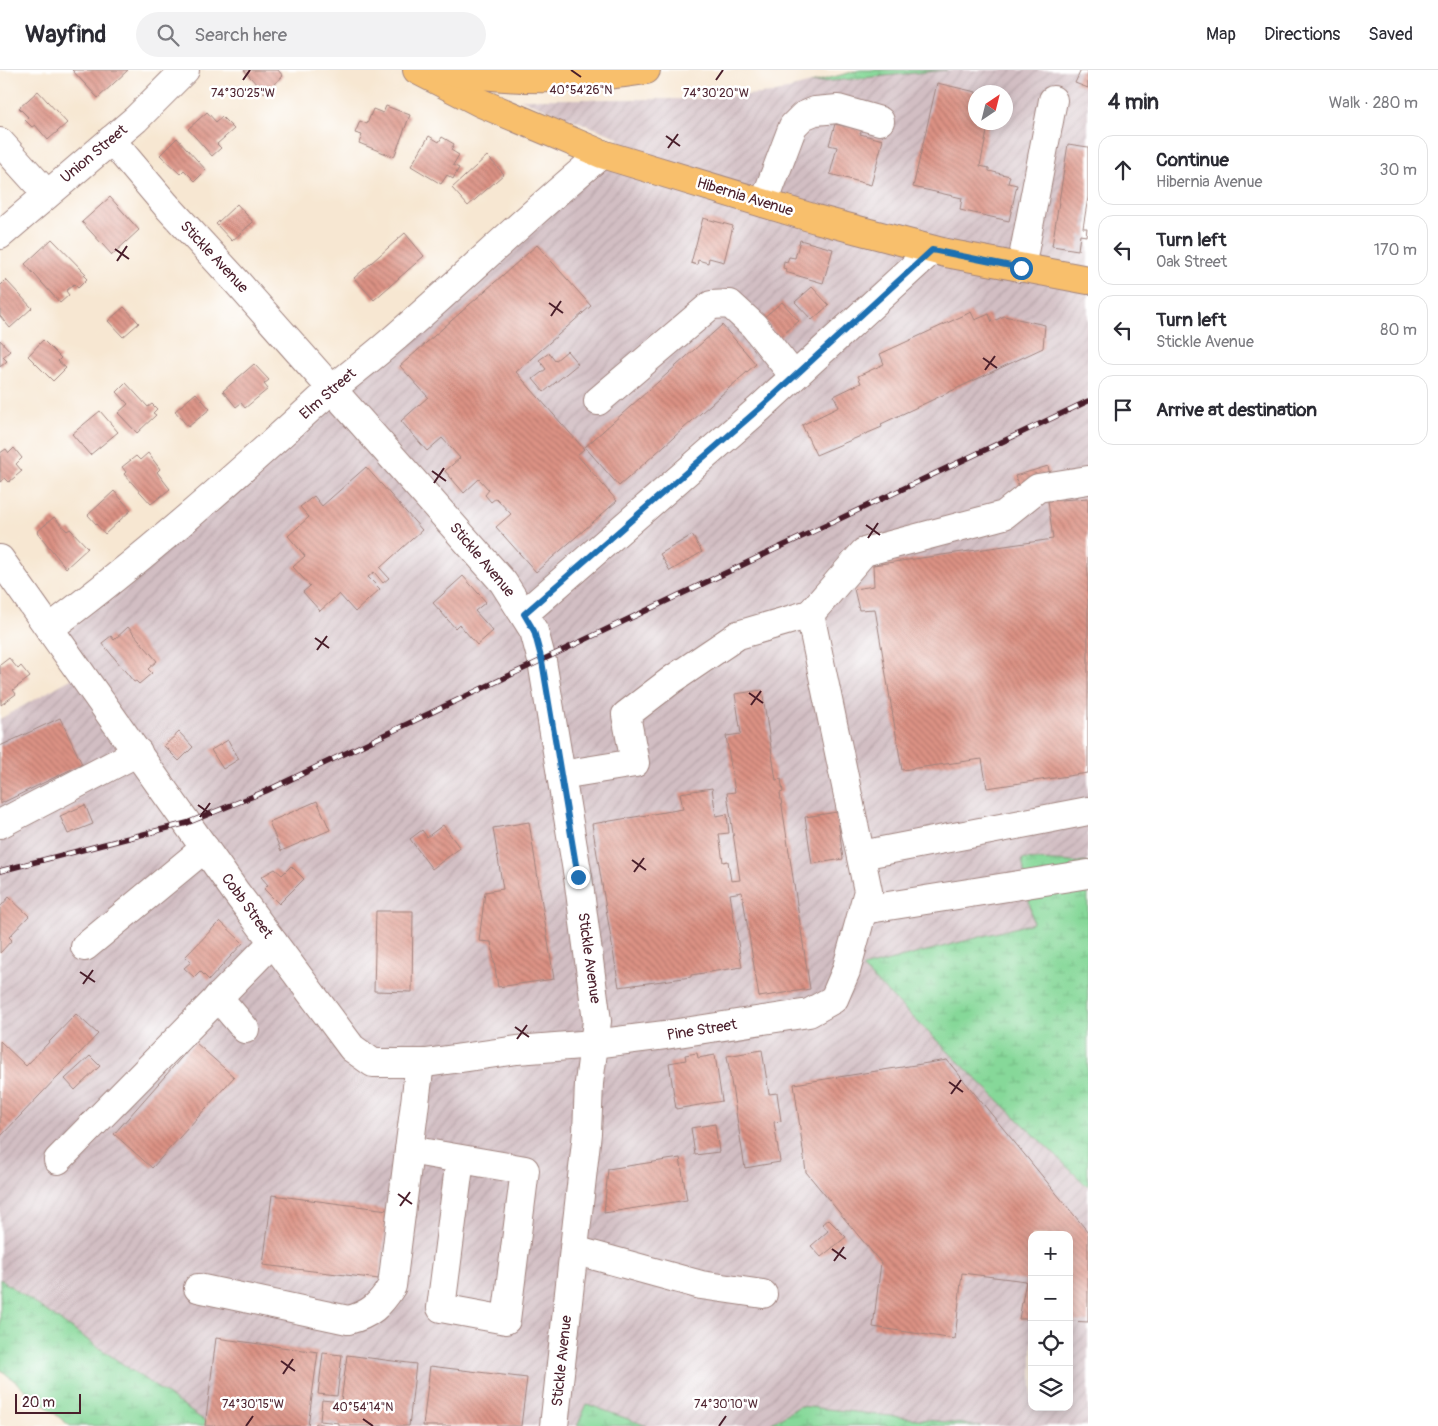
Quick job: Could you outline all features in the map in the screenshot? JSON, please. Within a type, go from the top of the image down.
[{"type":"main road","name":"Hibernia Avenue","points":[[417,70],[481,103],[602,154],[764,203],[932,250],[1088,280]]},
{"type":"main road","points":[[442,70],[478,76],[546,79],[591,77],[646,70]]},
{"type":"street","name":"Union Street","points":[[0,235],[111,140],[185,70]]},
{"type":"street","points":[[1021,268],[1053,100]]},
{"type":"street","points":[[764,203],[793,126],[803,116],[815,111],[838,109],[880,121]]},
{"type":"street","name":"Stickle Avenue","points":[[111,140],[166,205],[503,582],[534,631],[542,661],[578,877],[597,1021],[589,1083],[587,1133],[554,1426]]},
{"type":"street","points":[[0,142],[47,194]]},
{"type":"street","name":"Elm Street","points":[[50,628],[104,588],[201,506],[332,389],[390,341],[602,154]]},
{"type":"street","points":[[524,614],[794,376],[932,250]]},
{"type":"street","points":[[598,401],[711,305],[730,304],[754,326],[794,376]]},
{"type":"street","points":[[561,775],[635,763],[626,715],[673,679],[738,636],[810,614],[864,552],[1004,515],[1038,488],[1088,480]]},
{"type":"street","name":"Cobb Street","points":[[0,559],[204,848],[352,1048],[365,1060],[382,1064],[420,1063],[517,1050],[594,1044]]},
{"type":"street","points":[[810,614],[868,891],[863,910],[1088,874]]},
{"type":"street","points":[[0,824],[138,752]]},
{"type":"street","points":[[861,855],[1088,811]]},
{"type":"street","points":[[85,947],[204,848]]},
{"type":"street","name":"Pine Street","points":[[594,1044],[809,1013],[834,999],[846,970],[863,910]]},
{"type":"street","points":[[58,1160],[273,942]]},
{"type":"street","points":[[218,997],[245,1029]]},
{"type":"street","points":[[198,1288],[348,1320],[362,1317],[382,1302],[392,1286],[420,1063]]},
{"type":"street","points":[[408,1150],[525,1170],[506,1320],[441,1308],[460,1159]]},
{"type":"street","points":[[574,1250],[701,1285],[763,1294]]},
{"type":"shaded area","points":[[947,70],[1088,70],[1088,863],[1023,859],[1033,923],[863,968],[1088,1187],[1088,1426],[981,1426],[800,1406],[767,1426],[647,1426],[587,1404],[583,1426],[212,1426],[0,1279],[0,719],[85,671],[59,632],[620,138],[520,99],[687,99],[773,93],[811,83]]},
{"type":"green space","points":[[860,70],[947,70],[811,83]]},
{"type":"green space","points":[[1022,859],[1088,863],[1088,1187],[862,968],[1033,923]]},
{"type":"green space","points":[[0,1279],[212,1426],[70,1426],[0,1369]]},
{"type":"green space","points":[[587,1404],[647,1426],[577,1426]]},
{"type":"green space","points":[[800,1406],[981,1426],[767,1426]]},
{"type":"building","points":[[72,70],[128,70],[98,98]]},
{"type":"building","points":[[244,70],[278,70],[283,76],[264,93]]},
{"type":"building","points":[[1081,70],[1088,70],[1088,88],[1075,83]]},
{"type":"building","points":[[937,83],[968,90],[968,130],[987,130],[980,166],[989,168],[989,171],[1010,176],[1008,183],[1017,185],[1009,221],[960,210],[962,198],[913,187]]},
{"type":"building","points":[[38,91],[67,123],[48,140],[35,125],[32,127],[25,120],[28,117],[19,108]]},
{"type":"building","points":[[386,106],[410,115],[394,157],[359,143],[362,135],[355,133],[360,121],[367,124],[373,109],[383,113]]},
{"type":"building","points":[[207,112],[216,122],[222,117],[234,129],[217,144],[221,148],[212,156],[188,129]]},
{"type":"building","points":[[835,124],[862,130],[860,134],[883,140],[871,185],[830,174],[837,147],[829,145]]},
{"type":"building","points":[[429,136],[439,142],[442,137],[454,144],[451,150],[459,155],[453,165],[459,168],[453,179],[447,175],[441,184],[411,166]]},
{"type":"building","points":[[177,138],[206,170],[195,181],[184,170],[180,174],[160,155]]},
{"type":"building","points":[[1068,144],[1088,147],[1088,197],[1083,228],[1087,228],[1086,236],[1080,235],[1078,250],[1052,246]]},
{"type":"building","points":[[487,156],[504,174],[468,206],[452,188]]},
{"type":"building","points":[[110,197],[139,230],[112,255],[82,222]]},
{"type":"building","points":[[237,204],[253,222],[232,241],[216,224]]},
{"type":"building","points":[[703,218],[733,226],[724,262],[709,258],[708,263],[698,260],[697,265],[691,263]]},
{"type":"building","points":[[405,233],[424,256],[374,300],[354,278]]},
{"type":"building","points":[[52,239],[86,274],[84,276],[87,279],[78,288],[74,284],[66,291],[69,295],[60,303],[25,264]]},
{"type":"building","points":[[800,240],[833,249],[823,283],[785,272],[786,269],[783,268],[784,261],[787,262],[789,257],[795,258]]},
{"type":"building","points":[[537,245],[591,306],[516,372],[584,449],[577,455],[617,501],[536,572],[496,527],[511,514],[496,498],[491,502],[485,495],[489,490],[479,479],[464,493],[445,471],[460,458],[442,438],[427,451],[401,421],[428,397],[400,366]]},
{"type":"building","points":[[6,280],[32,308],[10,328],[0,316],[0,286]]},
{"type":"building","points":[[812,287],[829,305],[812,320],[795,302]]},
{"type":"building","points":[[782,302],[799,321],[779,338],[763,318]]},
{"type":"building","points":[[124,307],[139,323],[123,337],[108,321]]},
{"type":"building","points":[[971,312],[975,320],[989,314],[992,322],[1004,316],[1045,325],[1043,348],[881,424],[882,427],[816,455],[802,425],[839,407],[834,396],[861,383],[858,376],[884,364],[880,354]]},
{"type":"building","points":[[722,325],[756,364],[619,486],[585,447]]},
{"type":"building","points":[[0,340],[10,351],[3,357],[7,361],[0,367]]},
{"type":"building","points":[[43,340],[61,358],[58,361],[66,368],[53,381],[28,356]]},
{"type":"building","points":[[567,351],[578,364],[544,392],[533,379],[546,369],[539,360],[549,353],[555,361]]},
{"type":"building","points":[[254,364],[269,380],[264,384],[268,389],[245,408],[241,403],[236,407],[223,391]]},
{"type":"building","points":[[126,383],[148,407],[152,404],[157,409],[153,413],[156,415],[137,433],[118,413],[128,404],[117,392]]},
{"type":"building","points":[[196,393],[210,409],[188,427],[175,411]]},
{"type":"building","points":[[100,411],[118,432],[90,455],[72,434]]},
{"type":"building","points":[[14,448],[22,458],[16,464],[22,471],[9,482],[5,478],[0,482],[0,453],[6,449],[9,453]]},
{"type":"building","points":[[148,453],[160,469],[157,472],[170,489],[151,504],[124,474],[126,472],[122,467],[136,456],[140,460]]},
{"type":"building","points":[[1048,466],[1051,479],[1019,488],[1015,476]]},
{"type":"building","points":[[366,467],[422,530],[380,568],[389,578],[383,583],[374,572],[368,577],[380,589],[355,612],[339,594],[320,611],[303,592],[310,586],[293,567],[305,556],[288,536],[309,517],[300,507],[314,496],[322,506]]},
{"type":"building","points":[[114,491],[131,510],[105,534],[88,515]]},
{"type":"building","points":[[1088,498],[1088,773],[987,788],[982,759],[902,770],[875,609],[859,610],[854,589],[874,586],[873,565],[1053,539],[1048,501]]},
{"type":"building","points":[[54,517],[67,531],[70,529],[88,548],[66,568],[37,532]]},
{"type":"building","points":[[692,535],[702,552],[670,571],[660,554]]},
{"type":"building","points":[[463,576],[486,602],[475,611],[493,631],[477,645],[459,624],[455,628],[433,603]]},
{"type":"building","points":[[128,627],[157,661],[148,669],[152,673],[139,684],[136,681],[134,682],[102,643],[111,636],[114,640]]},
{"type":"building","points":[[9,658],[18,669],[21,666],[30,677],[13,690],[16,694],[1,705],[0,665]]},
{"type":"building","points":[[762,690],[776,780],[781,779],[783,792],[780,793],[810,989],[759,997],[742,892],[730,894],[742,967],[691,975],[691,977],[619,987],[592,824],[683,809],[680,793],[712,788],[716,816],[727,814],[729,833],[719,834],[723,862],[728,861],[731,881],[740,880],[727,793],[735,792],[726,736],[741,734],[735,694]]},
{"type":"building","points":[[60,718],[82,764],[0,804],[0,746]]},
{"type":"building","points":[[179,732],[193,747],[179,761],[164,746]]},
{"type":"building","points":[[228,740],[239,759],[223,769],[211,750]]},
{"type":"building","points":[[317,801],[330,830],[281,851],[269,822]]},
{"type":"building","points":[[85,805],[93,824],[68,834],[60,816]]},
{"type":"building","points":[[837,812],[843,859],[812,864],[805,817]]},
{"type":"building","points":[[529,822],[554,979],[498,987],[491,942],[479,941],[485,892],[503,889],[493,828]]},
{"type":"building","points":[[443,825],[460,848],[432,869],[410,839],[422,830],[427,837]]},
{"type":"building","points":[[291,866],[304,879],[279,904],[264,889],[268,885],[261,877],[275,869],[282,875]]},
{"type":"building","points":[[9,897],[29,916],[9,937],[12,940],[0,953],[0,907]]},
{"type":"building","points":[[376,911],[413,911],[412,992],[374,991]]},
{"type":"building","points":[[220,921],[243,943],[209,980],[200,971],[194,977],[184,968],[191,962],[185,957]]},
{"type":"building","points":[[76,1014],[98,1034],[0,1137],[0,1041],[26,1066]]},
{"type":"building","points":[[195,1042],[234,1077],[152,1168],[114,1134]]},
{"type":"building","points":[[762,1050],[769,1094],[777,1093],[781,1121],[774,1122],[780,1162],[745,1168],[727,1056]]},
{"type":"building","points":[[697,1053],[698,1058],[715,1055],[722,1101],[676,1109],[669,1063],[686,1060],[685,1055]]},
{"type":"building","points":[[90,1056],[100,1066],[75,1090],[65,1079]]},
{"type":"building","points":[[947,1060],[1088,1232],[1088,1322],[1073,1321],[1073,1231],[1028,1231],[1028,1319],[1019,1319],[1026,1281],[962,1273],[955,1339],[873,1327],[881,1263],[806,1172],[794,1084]]},
{"type":"building","points":[[715,1124],[719,1152],[695,1155],[691,1128]]},
{"type":"building","points":[[680,1158],[687,1200],[604,1213],[608,1169]]},
{"type":"building","points":[[272,1195],[388,1210],[379,1279],[263,1265]]},
{"type":"building","points":[[828,1219],[846,1237],[821,1257],[811,1246],[828,1231],[822,1224]]},
{"type":"building","points":[[216,1338],[318,1352],[308,1426],[205,1426]]},
{"type":"building","points":[[323,1353],[342,1355],[337,1396],[318,1394]]},
{"type":"building","points":[[347,1355],[416,1364],[409,1426],[339,1426],[339,1423],[320,1421],[322,1400],[341,1402]]},
{"type":"building","points":[[430,1366],[527,1378],[521,1426],[423,1426]]},
{"type":"building","points":[[316,1423],[328,1425],[328,1426],[315,1426]]},
{"type":"railway","points":[[0,871],[187,823],[266,791],[1088,401]]},
{"type":"route","points":[[578,877],[542,661],[534,631],[524,614],[760,408],[932,250],[1021,268]]}]
